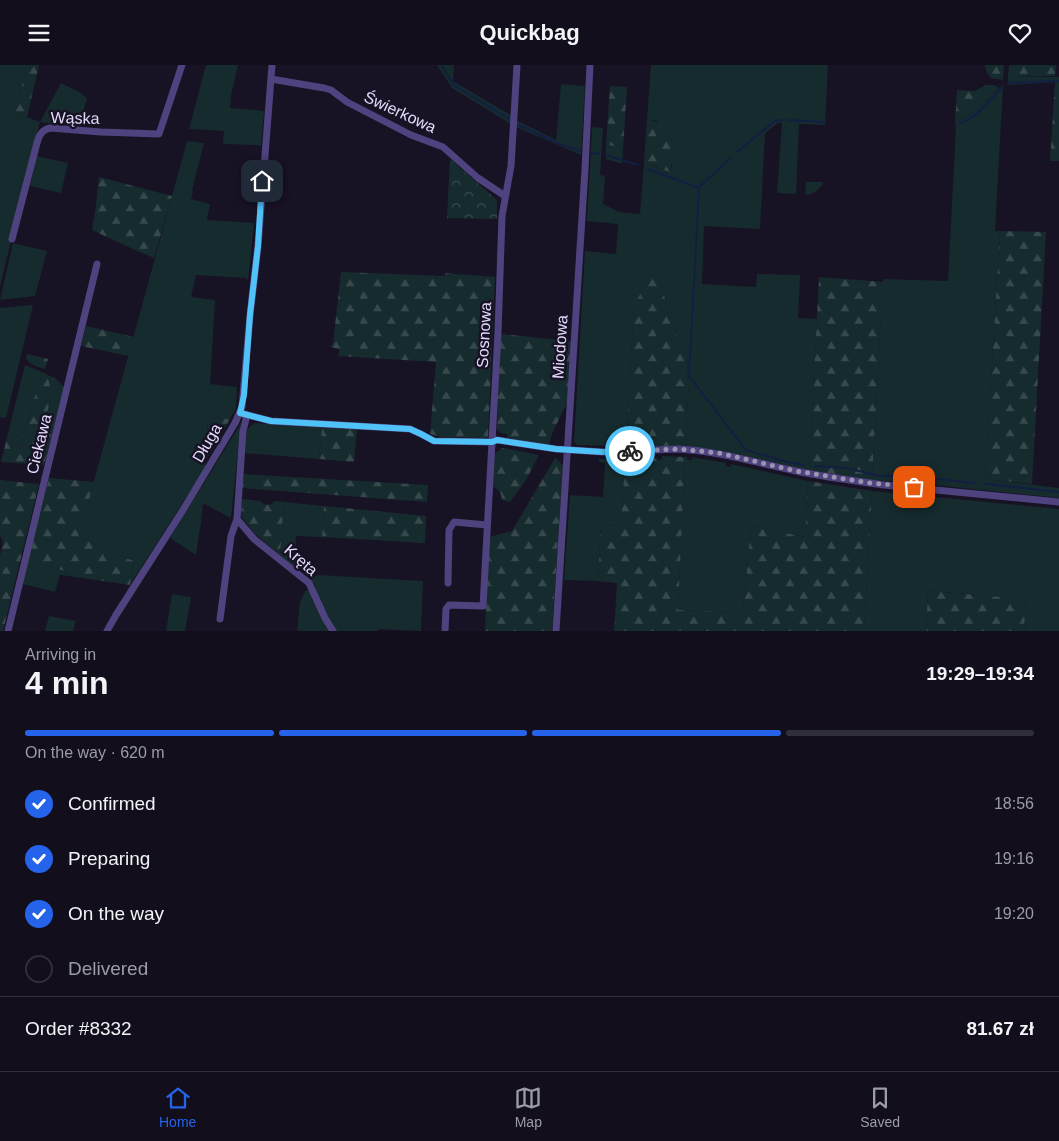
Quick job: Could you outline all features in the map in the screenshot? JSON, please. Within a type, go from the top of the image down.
[{"type":"street","name":"Wąska","points":[[12,239],[41,133],[50,128],[55,128],[159,134],[182,65]]},
{"type":"street","name":"Długa","points":[[107,631],[243,414],[272,65]]},
{"type":"street","name":"Sosnowa","points":[[445,631],[446,609],[449,605],[484,606],[502,216],[504,196],[511,166],[517,65]]},
{"type":"street","name":"Miodowa","points":[[556,631],[590,65]]},
{"type":"street","name":"Świerkowa","points":[[271,79],[331,90],[348,102],[411,135],[443,147],[478,178],[504,196]]},
{"type":"street","name":"Ciekawa","points":[[8,631],[97,264]]},
{"type":"street","points":[[220,619],[231,536],[237,519],[243,414],[271,421],[410,429],[434,441],[492,442],[504,440],[542,447],[603,452],[689,449],[719,453],[796,471],[866,482],[1059,502]]},
{"type":"street","name":"Kręta","points":[[237,519],[254,539],[309,583],[332,631]]},
{"type":"street","points":[[448,583],[449,530],[454,522],[487,525]]},
{"type":"green space","points":[[0,65],[27,65],[15,113],[40,122],[0,286]]},
{"type":"green space","points":[[27,65],[39,65],[27,117],[15,113]]},
{"type":"green space","points":[[206,65],[238,65],[230,108],[264,111],[261,146],[223,144],[224,131],[189,129]]},
{"type":"green space","points":[[437,65],[454,65],[453,81],[512,116],[511,124],[452,88]]},
{"type":"green space","points":[[651,65],[828,65],[825,125],[799,124],[796,194],[777,193],[782,123],[778,123],[765,133],[760,229],[704,226],[702,284],[756,287],[757,274],[800,275],[798,318],[817,319],[809,470],[720,451],[685,446],[689,381],[687,374],[688,363],[670,319],[660,278],[634,305],[626,448],[620,446],[577,445],[574,442],[585,251],[616,254],[618,228],[618,224],[587,221],[592,127],[603,128],[600,175],[605,176],[603,204],[619,212],[640,214],[644,163],[670,172],[672,165],[657,121],[647,119]]},
{"type":"green space","points":[[985,65],[1004,65],[1003,80],[991,78],[987,73]]},
{"type":"green space","points":[[1009,65],[1056,65],[1055,76],[1008,76]]},
{"type":"green space","points":[[1008,76],[1059,77],[1059,82],[1008,85]]},
{"type":"green space","points":[[1055,82],[1059,82],[1059,161],[1050,161]]},
{"type":"green space","points":[[61,83],[81,93],[87,99],[78,126],[40,122]]},
{"type":"green space","points":[[561,84],[585,86],[581,155],[516,127],[516,120],[556,140]]},
{"type":"green space","points":[[987,85],[994,85],[999,88],[971,114],[955,123],[957,90],[974,91]]},
{"type":"green space","points":[[1003,85],[995,231],[1000,231],[985,479],[1059,488],[1059,498],[872,480],[883,279],[948,281],[955,123],[971,114]]},
{"type":"green space","points":[[610,86],[627,87],[623,149],[606,144]]},
{"type":"green space","points":[[647,119],[660,124],[672,137],[675,150],[670,172],[644,163]]},
{"type":"green space","points":[[187,141],[204,143],[191,199],[210,204],[207,220],[254,223],[248,281],[246,278],[196,275],[191,297],[215,300],[210,384],[237,387],[236,408],[230,419],[208,418],[205,468],[130,585],[134,561],[110,552],[79,536]]},
{"type":"green space","points":[[606,144],[623,149],[622,164],[606,159]]},
{"type":"green space","points":[[37,156],[68,163],[61,193],[30,186]]},
{"type":"green space","points":[[450,159],[497,200],[497,219],[447,218]]},
{"type":"green space","points":[[99,177],[172,196],[154,258],[92,230]]},
{"type":"green space","points":[[806,182],[823,182],[822,186],[816,191],[805,195]]},
{"type":"green space","points":[[1000,231],[1046,232],[1032,484],[985,479]]},
{"type":"green space","points":[[13,243],[47,251],[35,296],[0,300]]},
{"type":"green space","points":[[341,272],[445,276],[445,273],[495,277],[488,438],[441,437],[430,434],[436,362],[338,356],[340,349],[330,347],[333,343]]},
{"type":"green space","points":[[654,274],[660,278],[670,319],[688,363],[687,374],[689,381],[685,446],[626,448],[634,305],[651,275]]},
{"type":"green space","points":[[819,277],[883,282],[872,480],[809,470]]},
{"type":"green space","points":[[33,305],[6,418],[0,417],[0,308]]},
{"type":"green space","points":[[86,326],[134,337],[128,356],[81,346]]},
{"type":"green space","points":[[500,334],[571,341],[567,403],[552,434],[549,445],[507,438],[507,434],[501,433],[497,429]]},
{"type":"green space","points":[[27,354],[48,359],[45,369],[30,362],[26,358]]},
{"type":"green space","points":[[25,365],[42,372],[20,447],[12,443],[18,423],[17,419],[12,417]]},
{"type":"green space","points":[[42,372],[50,376],[49,382],[52,394],[43,429],[44,432],[52,435],[44,465],[1,462],[12,417],[17,419],[18,423],[12,443],[20,447]]},
{"type":"green space","points":[[50,376],[55,378],[64,387],[52,435],[44,432],[43,429],[52,394],[49,382]]},
{"type":"green space","points":[[208,418],[230,419],[205,462]]},
{"type":"green space","points":[[241,423],[231,518],[203,503],[196,555],[170,538]]},
{"type":"green space","points":[[254,423],[322,427],[319,459],[245,453],[247,430]]},
{"type":"green space","points":[[322,427],[357,429],[354,462],[319,459]]},
{"type":"green space","points":[[502,448],[539,455],[526,480],[510,502],[502,500],[500,492],[493,487],[494,454]]},
{"type":"green space","points":[[662,456],[685,457],[678,610],[743,612],[751,526],[805,537],[808,481],[872,491],[864,631],[614,631],[617,583],[598,581],[601,525],[621,526],[625,459],[657,457],[657,460],[662,459]]},
{"type":"green space","points":[[685,457],[687,457],[687,460],[692,460],[692,457],[726,463],[726,466],[731,467],[731,464],[808,481],[805,537],[751,526],[743,612],[678,610]]},
{"type":"green space","points":[[555,458],[563,465],[552,631],[485,631],[489,537],[512,531]]},
{"type":"green space","points":[[599,459],[625,459],[621,526],[601,525],[598,581],[564,580],[570,495],[603,497],[605,463],[599,462]]},
{"type":"green space","points":[[243,474],[428,485],[427,502],[242,488]]},
{"type":"green space","points":[[49,478],[94,482],[79,536],[110,552],[134,561],[130,585],[68,576],[69,572],[28,561]]},
{"type":"green space","points":[[0,480],[39,484],[3,631],[0,631],[0,556],[3,542],[0,535]]},
{"type":"green space","points":[[872,491],[1059,509],[1059,631],[1024,631],[1026,599],[928,591],[926,631],[864,631]]},
{"type":"green space","points":[[242,499],[260,501],[269,505],[275,501],[284,502],[280,555],[254,533],[241,516]]},
{"type":"green space","points":[[284,502],[324,506],[322,537],[296,536],[295,568],[280,555]]},
{"type":"green space","points":[[324,506],[426,516],[425,543],[322,537]]},
{"type":"green space","points":[[28,561],[69,572],[68,576],[60,575],[55,592],[22,584]]},
{"type":"green space","points":[[319,575],[423,581],[421,631],[379,629],[378,631],[297,631],[300,602],[305,591],[316,587],[311,580]]},
{"type":"green space","points":[[928,591],[1026,599],[1024,631],[926,631]]},
{"type":"green space","points":[[172,594],[191,597],[185,631],[166,631]]},
{"type":"green space","points":[[49,616],[76,621],[73,631],[45,631]]},
{"type":"waterway","points":[[441,65],[455,86],[511,120]]},
{"type":"waterway","points":[[1008,83],[1059,81]]},
{"type":"waterway","points":[[959,124],[977,113],[1002,88]]},
{"type":"waterway","points":[[737,152],[775,121],[782,120]]},
{"type":"waterway","points":[[788,120],[824,122]]},
{"type":"waterway","points":[[519,125],[559,144],[580,151]]},
{"type":"waterway","points":[[592,153],[599,154]]},
{"type":"waterway","points":[[606,155],[638,165]]},
{"type":"waterway","points":[[699,187],[731,158]]},
{"type":"waterway","points":[[648,169],[699,188],[689,376],[746,450],[804,465]]},
{"type":"waterway","points":[[815,466],[846,468],[880,476],[899,476]]},
{"type":"waterway","points":[[906,477],[918,478]]},
{"type":"waterway","points":[[927,478],[975,483]]},
{"type":"waterway","points":[[986,484],[1059,492]]},
{"type":"way so far","points":[[630,451],[689,449],[719,453],[796,471],[884,485],[914,487]]},
{"type":"route","points":[[262,181],[244,395],[240,413],[271,421],[410,429],[434,441],[492,442],[504,440],[556,449],[603,452],[630,451]]}]
